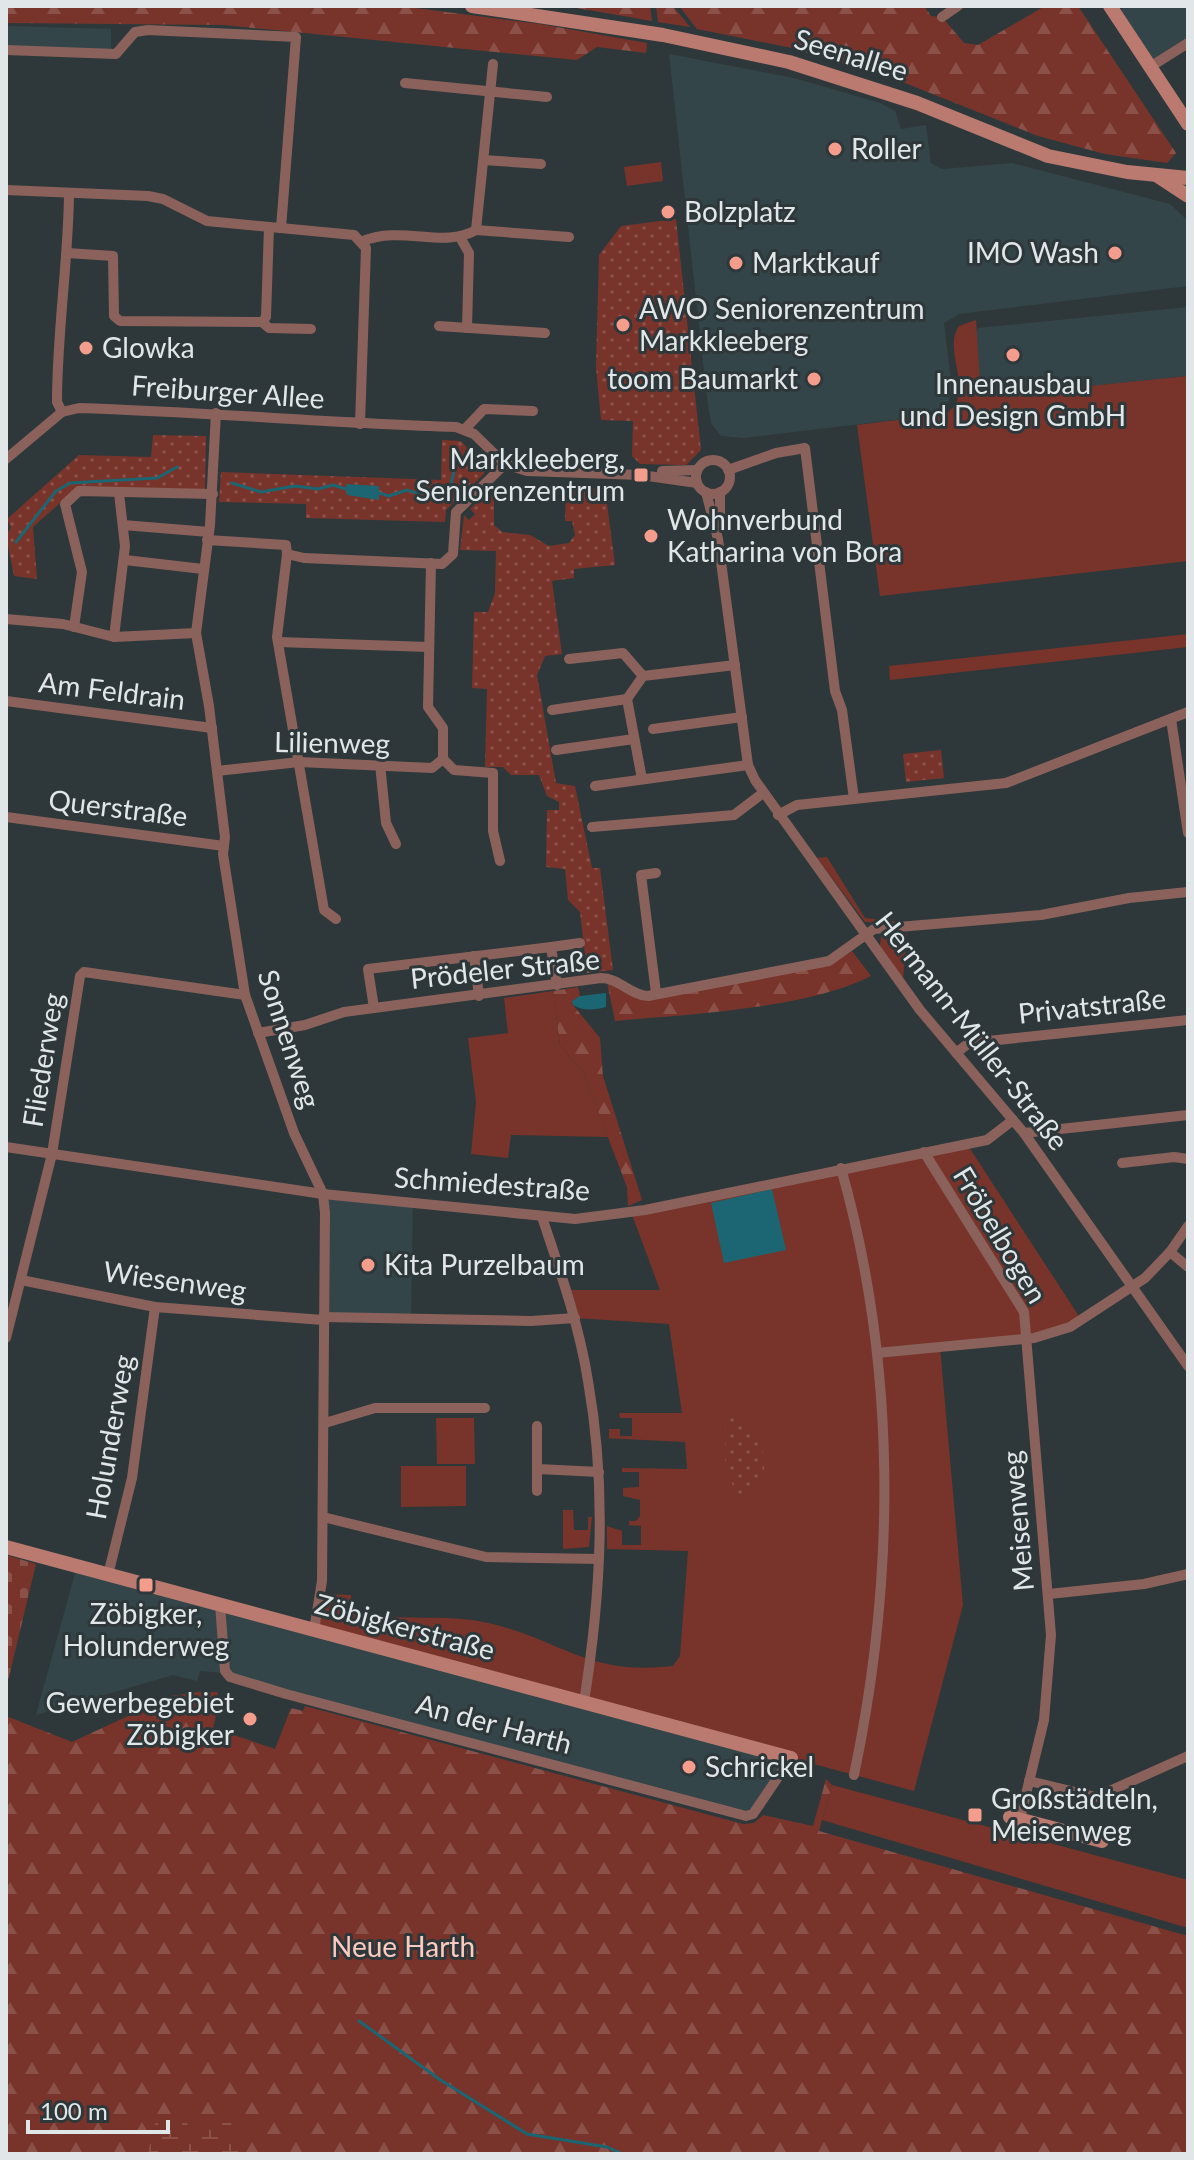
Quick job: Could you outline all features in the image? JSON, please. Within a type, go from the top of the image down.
[{"type":"main road","name":"Seenallee","points":[[472,6],[663,35],[839,77],[1048,156],[1158,176],[1188,178]]},
{"type":"main road","points":[[1110,6],[1188,125]]},
{"type":"main road","name":"Seenallee","points":[[1158,176],[1188,196]]},
{"type":"main road","name":"Zöbigkerstraße","points":[[6,1547],[791,1758]]},
{"type":"main road","points":[[1015,1818],[1102,1841]]},
{"type":"street","points":[[942,17],[958,6]]},
{"type":"street","points":[[6,50],[116,54],[135,32],[148,30],[296,37],[281,228]]},
{"type":"street","points":[[1150,67],[1188,43]]},
{"type":"street","points":[[476,230],[493,64]]},
{"type":"street","points":[[405,83],[547,97]]},
{"type":"street","points":[[484,160],[541,164]]},
{"type":"street","points":[[6,190],[148,196],[163,199],[207,221],[354,235],[363,241]]},
{"type":"street","points":[[6,459],[62,412],[57,402],[58,323],[65,302],[69,195]]},
{"type":"street","points":[[262,322],[266,317],[269,227]]},
{"type":"street","points":[[363,241],[384,232],[461,239],[476,230],[569,237]]},
{"type":"street","points":[[461,239],[469,253],[467,328]]},
{"type":"street","points":[[360,424],[363,241]]},
{"type":"street","points":[[67,253],[113,256],[114,316],[120,321],[262,322],[269,328],[311,329]]},
{"type":"street","points":[[439,326],[545,333]]},
{"type":"street","name":"Freiburger Allee","points":[[62,412],[79,408],[271,415],[291,422],[465,429]]},
{"type":"street","points":[[533,411],[484,409],[465,429],[505,464],[527,471],[641,475],[697,483],[706,492],[720,492],[729,483],[728,470]]},
{"type":"street","name":"Sonnenweg","points":[[216,413],[213,494],[196,633],[212,728],[224,846],[245,995],[294,1133],[323,1194],[325,1423],[322,1581],[314,1630]]},
{"type":"street","points":[[728,470],[776,453],[805,448],[835,691],[842,710],[854,799]]},
{"type":"street","points":[[641,475],[697,470],[712,460],[728,470]]},
{"type":"street","points":[[287,554],[304,558],[442,564],[453,554],[456,512],[505,464]]},
{"type":"street","points":[[697,470],[697,483]]},
{"type":"street","points":[[74,627],[82,572],[65,504],[79,491],[213,494]]},
{"type":"street","name":"Hermann-Müller-Straße","points":[[706,492],[718,539],[748,765],[763,793],[956,1053],[1024,1133],[1134,1285],[1188,1366]]},
{"type":"street","name":"Hermann-Müller-Straße","points":[[718,539],[720,492]]},
{"type":"street","points":[[114,637],[125,560],[119,493]]},
{"type":"street","points":[[123,525],[286,545],[278,642],[324,910],[336,919]]},
{"type":"street","points":[[125,560],[203,569]]},
{"type":"street","points":[[431,563],[428,707],[443,728],[443,759],[454,770],[493,773],[493,831],[500,861]]},
{"type":"street","points":[[6,619],[74,627],[114,637],[196,633]]},
{"type":"street","points":[[278,642],[429,647]]},
{"type":"street","points":[[569,659],[623,653],[643,676]]},
{"type":"street","points":[[642,779],[627,699],[643,676],[735,665]]},
{"type":"street","points":[[552,710],[627,699]]},
{"type":"street","name":"Am Feldrain","points":[[6,701],[212,728]]},
{"type":"street","points":[[778,815],[797,805],[1006,783],[1188,712]]},
{"type":"street","points":[[653,729],[742,717]]},
{"type":"street","points":[[1171,719],[1188,833]]},
{"type":"street","points":[[556,750],[634,739]]},
{"type":"street","name":"Lilienweg","points":[[217,771],[299,762],[432,768],[443,759]]},
{"type":"street","points":[[380,764],[386,823],[396,844]]},
{"type":"street","points":[[595,786],[748,765]]},
{"type":"street","points":[[592,827],[734,815],[763,793]]},
{"type":"street","name":"Querstraße","points":[[6,817],[224,846]]},
{"type":"street","points":[[656,873],[641,875],[656,993]]},
{"type":"street","points":[[865,934],[874,929],[1041,915],[1129,898],[1188,892]]},
{"type":"street","name":"Prödeler Straße","points":[[258,1033],[374,1008],[609,978],[638,994],[656,993],[829,961],[865,934]]},
{"type":"street","points":[[479,996],[474,956],[580,943]]},
{"type":"street","points":[[551,947],[557,985]]},
{"type":"street","name":"Prödeler Straße","points":[[374,1008],[368,969],[474,956]]},
{"type":"street","name":"Fliederweg","points":[[6,1338],[52,1154],[80,976],[84,972],[245,995]]},
{"type":"street","name":"Privatstraße","points":[[956,1053],[969,1043],[1188,1020]]},
{"type":"street","points":[[1024,1133],[1188,1115]]},
{"type":"street","name":"Schmiedestraße","points":[[6,1147],[323,1194],[575,1219],[645,1210],[987,1140],[1013,1120]]},
{"type":"street","name":"Fröbelbogen","points":[[877,1353],[1026,1339],[1024,1312],[924,1152]]},
{"type":"street","points":[[1122,1163],[1174,1157],[1188,1159]]},
{"type":"street","points":[[841,1168],[863,1258],[877,1353],[885,1455],[883,1570],[874,1659],[854,1775]]},
{"type":"street","points":[[542,1217],[575,1318],[589,1381],[599,1472],[599,1559],[584,1702]]},
{"type":"street","points":[[1026,1339],[1081,1322],[1134,1285],[1170,1252],[1188,1226]]},
{"type":"street","points":[[1170,1252],[1188,1267]]},
{"type":"street","name":"Wiesenweg","points":[[21,1280],[155,1307],[323,1318],[531,1321],[575,1318]]},
{"type":"street","name":"Holunderweg","points":[[108,1575],[132,1478],[155,1307]]},
{"type":"street","name":"Meisenweg","points":[[1015,1818],[1029,1781],[1044,1720],[1049,1678],[1049,1594],[1026,1339]]},
{"type":"street","points":[[325,1423],[375,1408],[485,1408]]},
{"type":"street","points":[[537,1426],[537,1491]]},
{"type":"street","points":[[538,1469],[599,1472]]},
{"type":"street","points":[[323,1517],[486,1557],[599,1559]]},
{"type":"street","points":[[1049,1594],[1144,1584],[1188,1574]]},
{"type":"street","name":"An der Harth","points":[[220,1604],[225,1671],[230,1677],[286,1694],[746,1816],[753,1814],[791,1758]]},
{"type":"street","points":[[1029,1781],[1096,1797],[1188,1756]]},
{"type":"shaded area","points":[[1127,6],[1188,6],[1188,43],[1150,67],[1114,13]]},
{"type":"shaded area","points":[[6,26],[111,29],[111,54],[6,50]]},
{"type":"shaded area","points":[[669,54],[794,78],[880,103],[895,111],[901,129],[926,125],[931,163],[942,169],[1012,163],[1170,204],[1188,221],[1188,286],[959,314],[944,323],[952,389],[945,414],[744,438],[721,436],[711,423],[707,398]]},
{"type":"shaded area","points":[[1188,307],[1188,376],[981,397],[975,335],[978,328]]},
{"type":"shaded area","name":"Kita Purzelbaum","points":[[323,1194],[413,1203],[411,1318],[323,1317]]},
{"type":"shaded area","points":[[77,1566],[791,1758],[746,1816],[226,1673],[200,1671],[197,1681],[173,1675],[36,1715]]},
{"type":"green space","points":[[6,6],[400,6],[540,24],[647,43],[646,53],[597,47],[577,60],[223,25],[6,23]]},
{"type":"green space","points":[[565,6],[650,6],[652,21]]},
{"type":"green space","points":[[656,6],[673,6],[690,27],[658,22]]},
{"type":"green space","points":[[679,6],[924,6],[931,16],[942,17],[964,43],[978,45],[1045,6],[1078,6],[1176,153],[1167,163],[1105,154],[1038,136],[900,81],[792,48],[697,29]]},
{"type":"green space","points":[[661,162],[663,181],[627,186],[624,167]]},
{"type":"green space","points":[[676,219],[701,450],[686,465],[640,464],[632,456],[633,421],[601,420],[596,367],[599,255],[621,226]]},
{"type":"green space","points":[[976,320],[981,397],[1188,376],[1188,561],[880,596],[857,425],[945,414],[954,406],[959,395],[955,336],[959,326]]},
{"type":"green space","points":[[153,435],[206,436],[205,490],[78,487],[33,527],[37,579],[14,576],[6,535],[11,528],[7,519],[79,455],[151,457]]},
{"type":"green space","points":[[442,440],[461,441],[484,466],[484,474],[446,510],[445,522],[306,518],[306,504],[219,502],[221,472],[441,480]]},
{"type":"green space","points":[[494,486],[494,525],[502,532],[530,535],[549,546],[569,543],[575,535],[572,521],[565,521],[566,488],[605,488],[615,565],[574,569],[574,578],[552,581],[562,654],[545,656],[537,675],[556,783],[575,786],[592,868],[600,868],[613,970],[587,973],[580,912],[568,900],[565,869],[546,867],[547,810],[559,810],[559,802],[547,796],[539,775],[511,775],[503,767],[485,767],[487,689],[472,688],[474,612],[488,612],[495,593],[496,551],[460,550],[464,515],[469,520],[475,514],[470,509]]},
{"type":"green space","points":[[1188,634],[1188,647],[890,680],[889,666]]},
{"type":"green space","points":[[941,750],[944,778],[906,782],[903,754]]},
{"type":"green space","points":[[827,857],[865,918],[909,923],[865,922],[817,858]]},
{"type":"green space","points":[[885,934],[907,934],[903,979],[880,946],[881,937]]},
{"type":"green space","points":[[852,951],[871,976],[814,996],[746,1008],[615,1021],[607,982],[633,997],[830,965]]},
{"type":"green space","points":[[578,987],[580,996],[572,1001],[573,1005],[600,1038],[603,1076],[642,1200],[628,1206],[627,1187],[583,1072],[560,1045],[553,991]]},
{"type":"green space","points":[[553,991],[560,1045],[583,1072],[608,1137],[511,1135],[508,1158],[471,1154],[476,1102],[468,1038],[508,1033],[504,998]]},
{"type":"green space","points":[[967,1144],[1082,1321],[1034,1338],[940,1347],[963,1605],[914,1791],[314,1630],[320,1594],[351,1595],[352,1613],[472,1620],[514,1630],[596,1661],[643,1668],[673,1666],[680,1656],[688,1551],[607,1549],[607,1526],[622,1531],[622,1545],[641,1545],[641,1526],[629,1525],[629,1521],[636,1521],[640,1516],[640,1500],[623,1496],[623,1488],[639,1487],[639,1472],[622,1472],[622,1468],[687,1469],[685,1442],[604,1438],[609,1438],[609,1429],[620,1429],[620,1436],[632,1436],[632,1418],[620,1418],[619,1413],[682,1413],[669,1324],[575,1318],[567,1290],[660,1290],[631,1212]]},
{"type":"green space","points":[[726,1416],[742,1417],[759,1441],[764,1459],[759,1487],[737,1499],[725,1460]]},
{"type":"green space","points":[[436,1418],[474,1418],[475,1464],[437,1464]]},
{"type":"green space","points":[[401,1466],[466,1466],[466,1506],[401,1507]]},
{"type":"green space","points":[[563,1510],[573,1510],[574,1530],[588,1530],[588,1517],[592,1517],[589,1547],[563,1549]]},
{"type":"green space","points":[[6,1555],[36,1564],[6,1689]]},
{"type":"green space","name":"Neue Harth","points":[[217,1692],[220,1698],[213,1728],[275,1749],[291,1708],[303,1711],[305,1706],[743,1824],[754,1823],[763,1815],[813,1826],[826,1779],[832,1785],[819,1831],[1188,1936],[1188,2154],[6,2154],[6,1716],[72,1742],[171,1696]]},
{"type":"green space","points":[[832,1785],[1188,1880],[1188,1928],[822,1820]]},
{"type":"green space","points":[[164,2115],[196,2128],[219,2119],[240,2128],[242,2147],[236,2154],[148,2154],[154,2125]]},
{"type":"water","points":[[346,484],[379,486],[379,500],[347,495]]},
{"type":"water","points":[[606,993],[606,1007],[589,1009],[573,1005],[572,1001],[580,996]]},
{"type":"water","points":[[772,1189],[786,1250],[724,1263],[711,1203]]},
{"type":"waterway","points":[[16,542],[56,491],[70,483],[157,478],[177,467]]},
{"type":"waterway","points":[[379,493],[389,496],[407,490],[418,493],[434,491],[451,484],[455,467]]},
{"type":"waterway","points":[[232,483],[261,492],[295,486],[318,489],[333,485],[346,489]]},
{"type":"waterway","points":[[359,2021],[439,2079],[527,2134],[607,2147],[623,2154]]},
{"type":"place","name":"Roller","points":[[835,149]]},
{"type":"place","name":"Bolzplatz","points":[[668,212]]},
{"type":"place","name":"IMO Wash","points":[[1115,253]]},
{"type":"place","name":"Marktkauf","points":[[736,263]]},
{"type":"place","name":"AWO Seniorenzentrum Markkleeberg","points":[[623,325]]},
{"type":"place","name":"Glowka","points":[[86,348]]},
{"type":"place","name":"Innenausbau und Design GmbH","points":[[1013,355]]},
{"type":"place","name":"toom Baumarkt","points":[[814,379]]},
{"type":"place","name":"Markkleeberg, Seniorenzentrum","points":[[641,475]]},
{"type":"place","name":"Wohnverbund Katharina von Bora","points":[[651,536]]},
{"type":"place","name":"Kita Purzelbaum","points":[[368,1265]]},
{"type":"place","name":"Zöbigker, Holunderweg","points":[[146,1585]]},
{"type":"place","name":"Gewerbegebiet Zöbigker","points":[[250,1719]]},
{"type":"place","name":"Schrickel","points":[[689,1767]]},
{"type":"place","name":"Großstädteln, Meisenweg","points":[[975,1815]]}]
